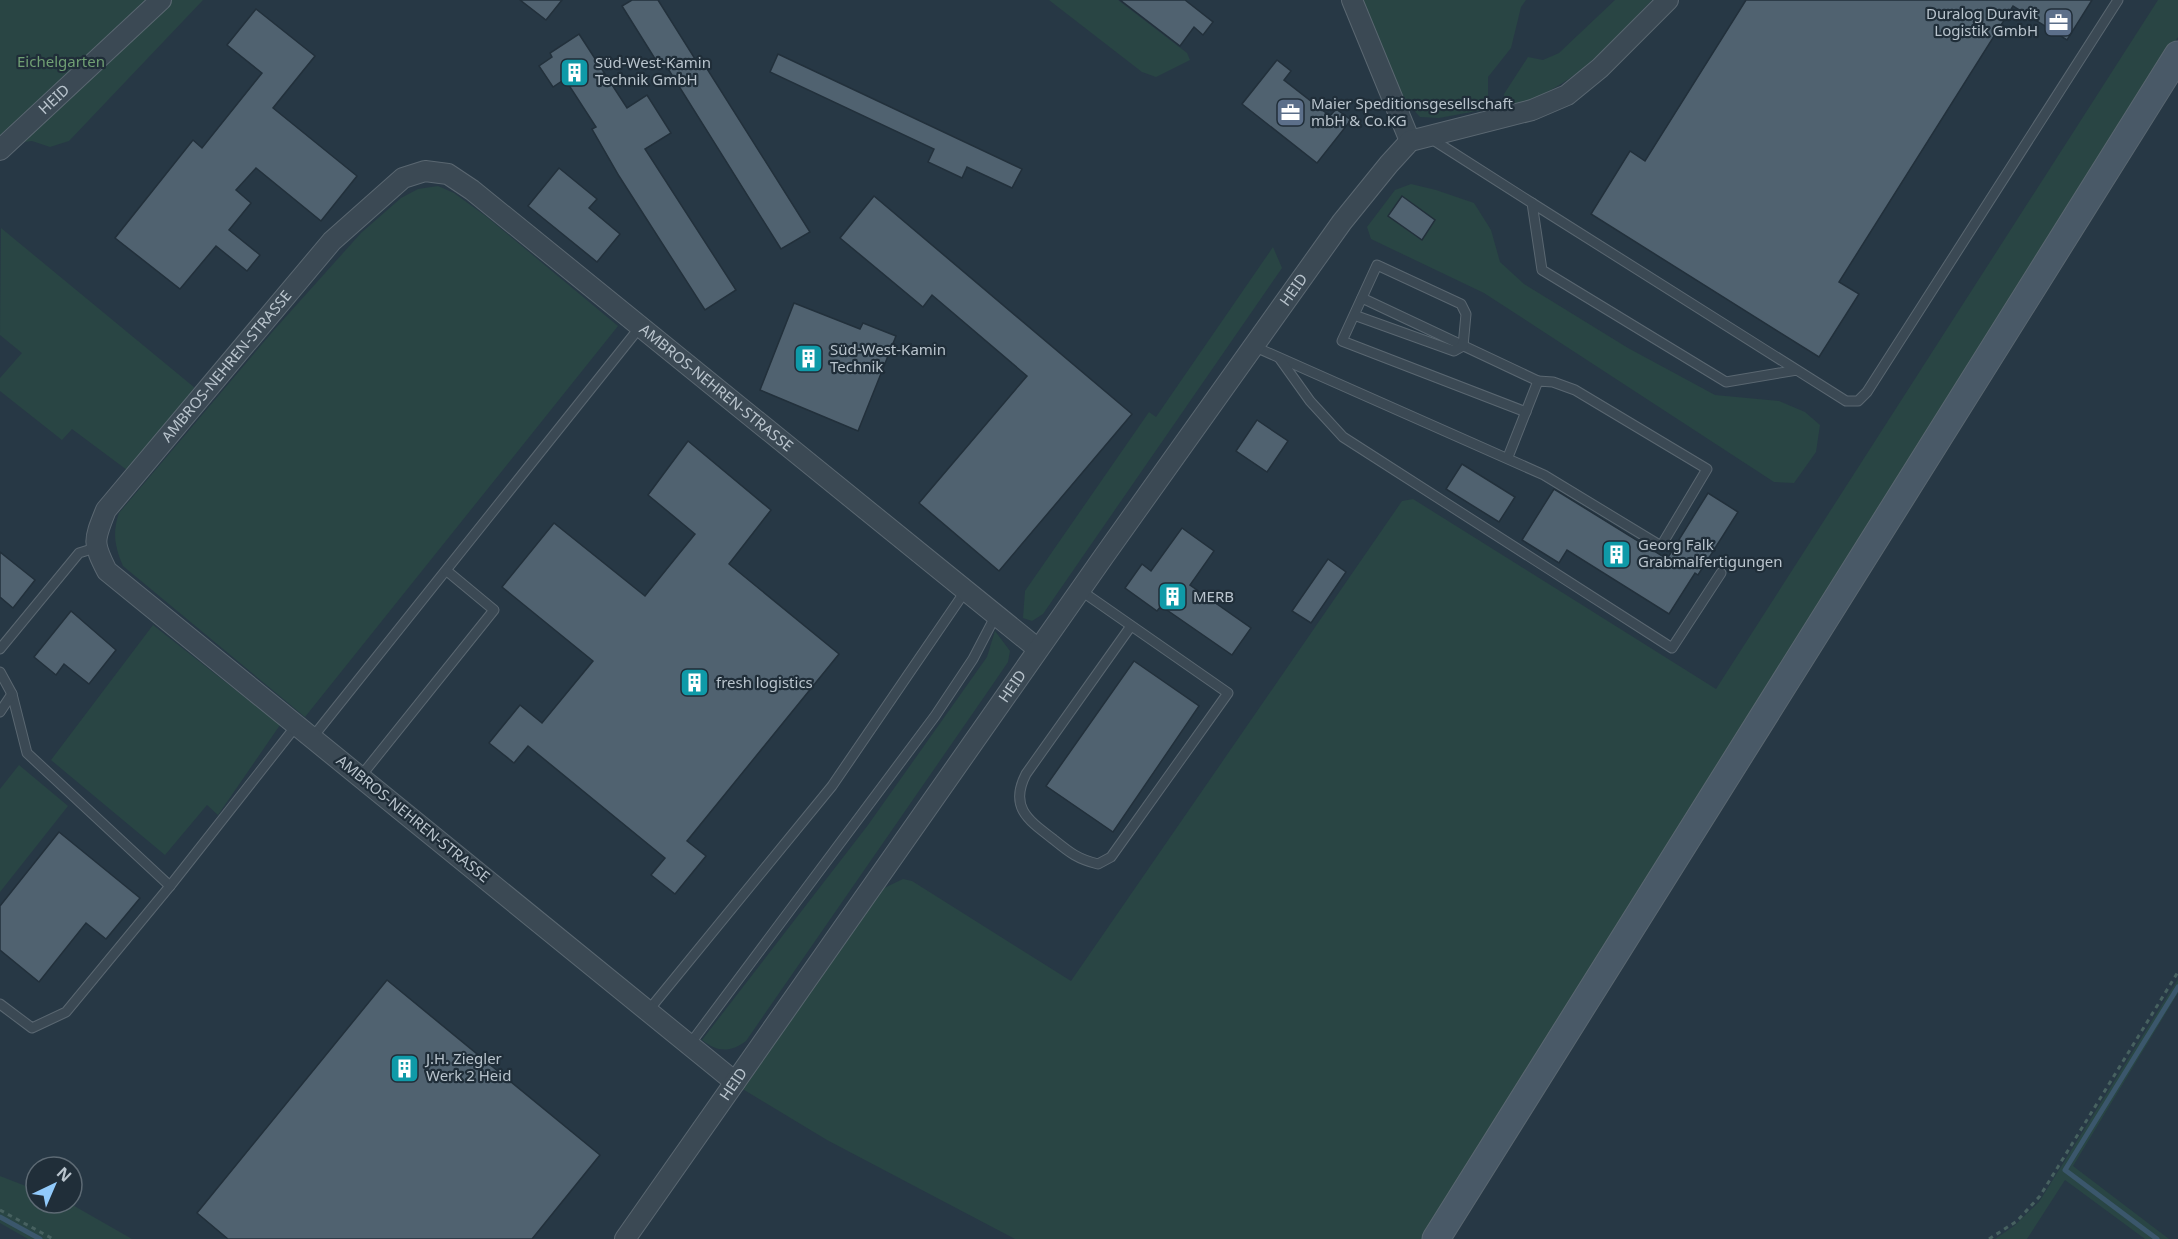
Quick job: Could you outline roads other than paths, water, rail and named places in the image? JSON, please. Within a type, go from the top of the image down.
[{"type":"main road","points":[[1436,1239],[2178,55]]},
{"type":"street","name":"HEID","points":[[0,150],[161,0]]},
{"type":"street","points":[[1352,0],[1418,138],[1532,110],[1567,96],[1600,68],[1668,0]]},
{"type":"street","name":"HEID","points":[[625,1239],[1038,649],[1342,222],[1418,138]]},
{"type":"street","name":"AMBROS-NEHREN-STRASSE","points":[[735,1082],[361,776],[106,572],[95,548],[97,533],[106,510],[333,241],[403,178],[425,171],[448,174],[472,189],[1038,649]]},
{"type":"lane","points":[[1418,138],[1532,203],[1846,401],[1858,401],[1867,392],[2118,0]]},
{"type":"lane","points":[[1532,203],[1542,270],[1726,382],[1797,370]]},
{"type":"lane","points":[[1463,346],[1466,314],[1461,304],[1377,265],[1342,341],[1526,412]]},
{"type":"lane","points":[[1253,346],[1508,457],[1544,475],[1661,546],[1707,469],[1575,390],[1553,382],[1538,381],[1362,298]]},
{"type":"lane","points":[[1354,315],[1454,351],[1463,346]]},
{"type":"lane","points":[[312,738],[640,327]]},
{"type":"lane","points":[[1279,357],[1310,401],[1343,437],[1672,648],[1721,573]]},
{"type":"lane","points":[[1508,457],[1538,381]]},
{"type":"lane","points":[[0,649],[79,553],[95,548]]},
{"type":"lane","points":[[361,776],[494,610],[447,571]]},
{"type":"lane","points":[[648,1011],[832,786],[966,590]]},
{"type":"lane","points":[[1080,590],[1227,693],[1111,857],[1098,864],[1079,860],[1026,818],[1020,804],[1019,788],[1026,774],[1131,626]]},
{"type":"lane","points":[[690,1044],[935,716],[973,659],[996,615]]},
{"type":"lane","points":[[0,672],[12,694],[27,753],[170,886]]},
{"type":"lane","points":[[0,712],[12,694]]},
{"type":"lane","points":[[0,1004],[32,1028],[66,1012],[170,886],[296,726]]},
{"type":"waterway","points":[[2157,1239],[2065,1170],[2178,987]]},
{"type":"waterway","points":[[0,1217],[40,1239]]},
{"type":"place","name":"Duralog Duravit Logistik GmbH","points":[[2059,23]]},
{"type":"place","name":"Süd-West-Kamin Technik GmbH","points":[[574,72]]},
{"type":"place","name":"Maier Speditionsgesellschaft mbH & Co.KG","points":[[1290,113]]},
{"type":"place","name":"Süd-West-Kamin Technik","points":[[809,359]]},
{"type":"place","name":"Georg Falk Grabmalfertigungen","points":[[1617,554]]},
{"type":"place","name":"MERB","points":[[1172,597]]},
{"type":"place","name":"fresh logistics","points":[[695,683]]},
{"type":"place","name":"J.H. Ziegler Werk 2 Heid","points":[[405,1068]]},
{"type":"park label","name":"Eichelgarten","points":[[61,62]]}]
